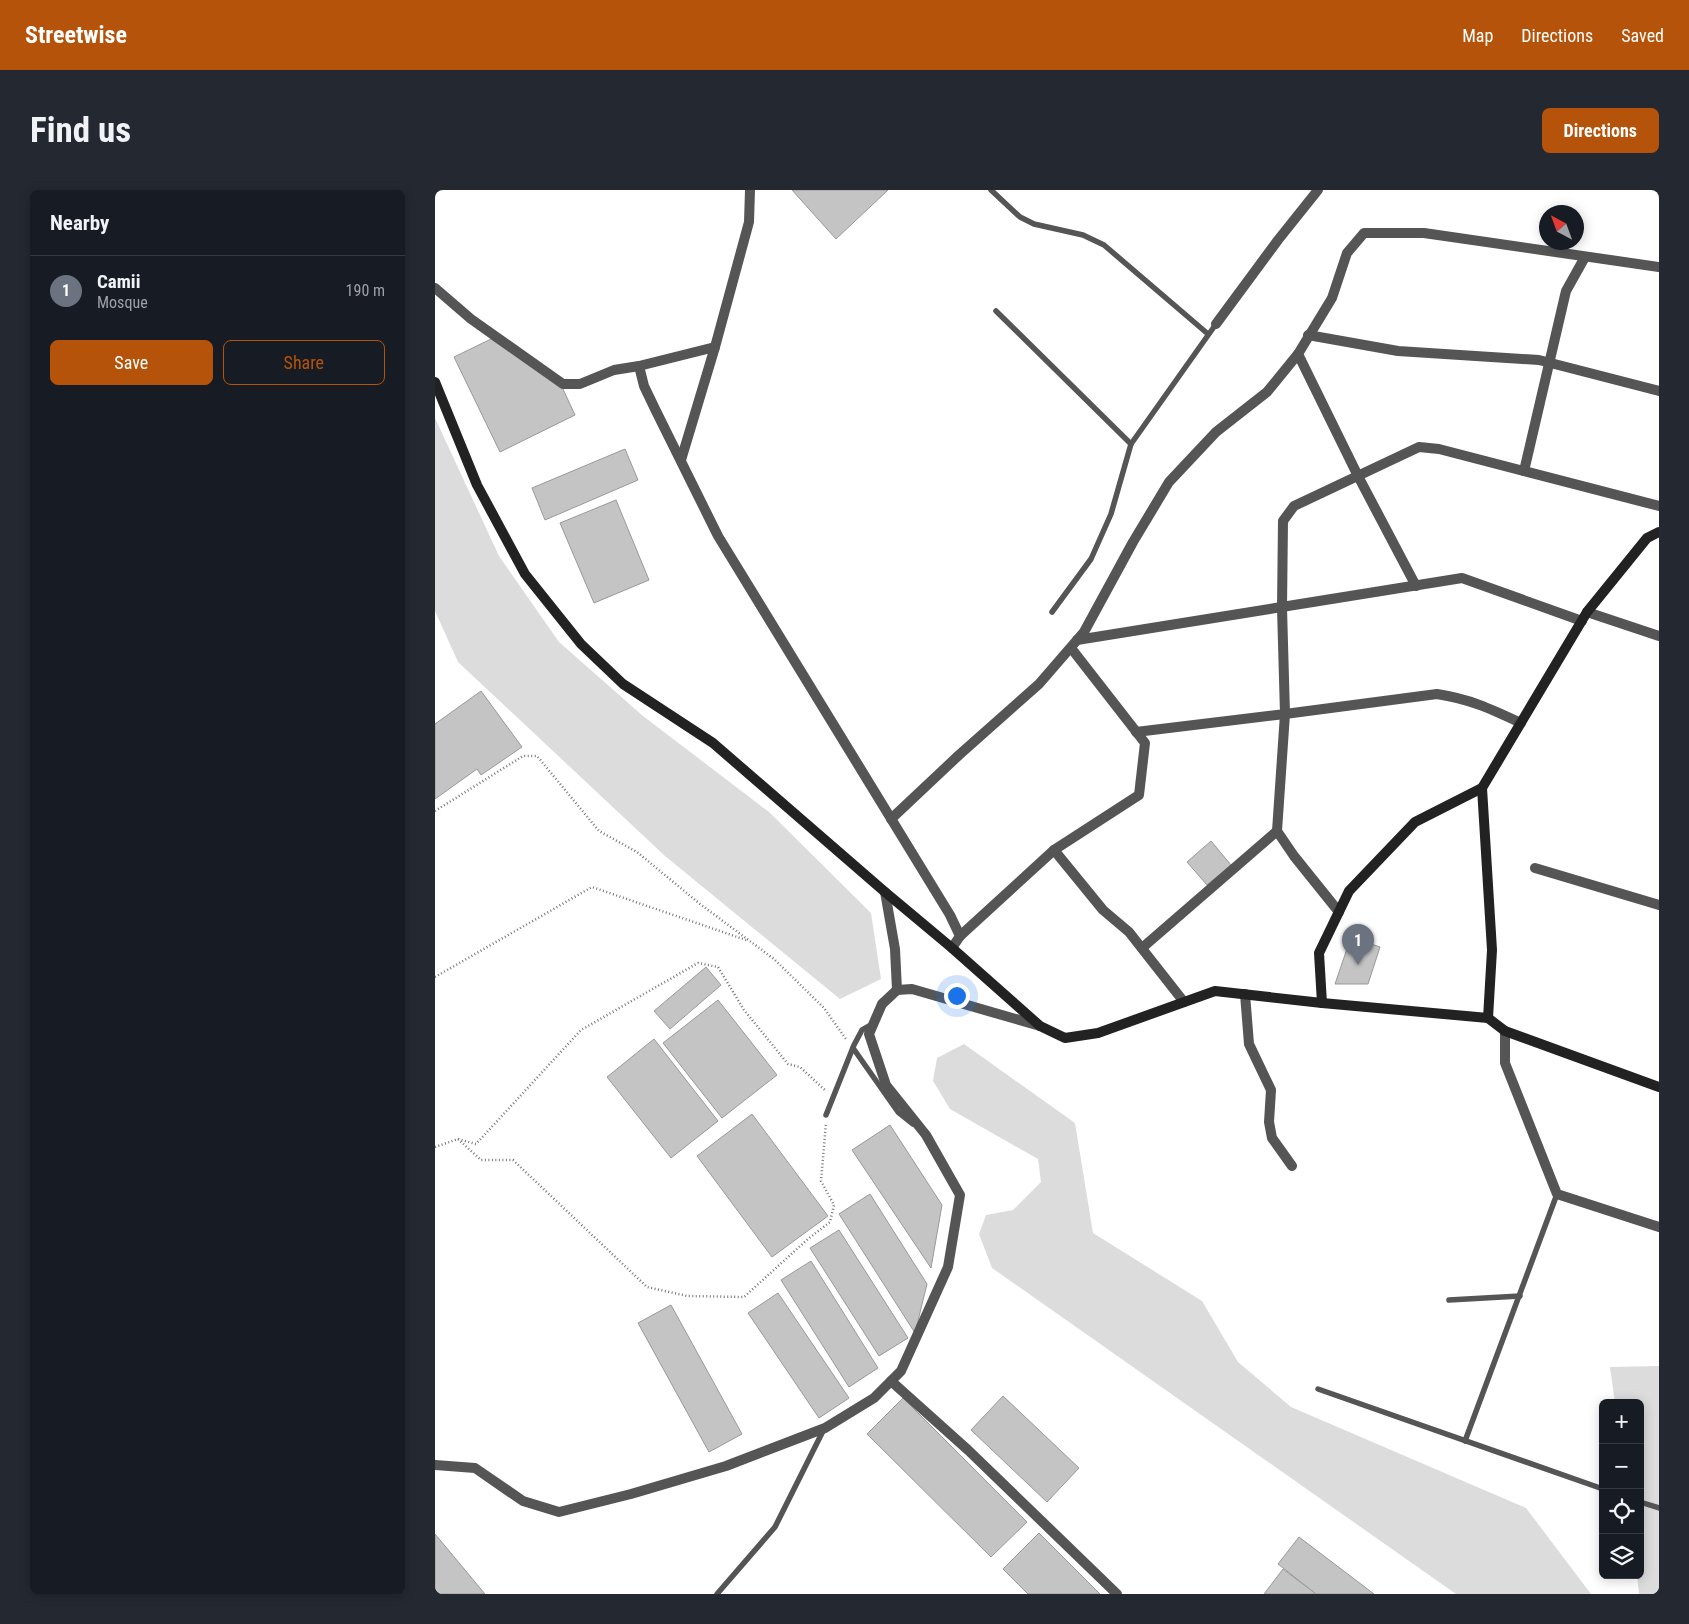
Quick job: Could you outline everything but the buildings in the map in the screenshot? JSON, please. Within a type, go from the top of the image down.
[{"type":"street","points":[[681,460],[715,347],[749,222],[750,190]]},
{"type":"street","points":[[1215,324],[1318,190]]},
{"type":"street","points":[[891,819],[1039,684],[1084,632],[1133,542],[1169,482],[1216,432],[1267,392],[1298,354],[1332,298],[1347,253],[1364,233],[1424,232],[1659,267]]},
{"type":"street","points":[[1524,471],[1566,291],[1585,256]]},
{"type":"street","points":[[435,288],[471,319],[563,384],[580,384],[613,370],[639,366],[715,347]]},
{"type":"street","points":[[1309,335],[1398,351],[1539,360],[1659,391]]},
{"type":"street","points":[[1298,354],[1358,476],[1416,586]]},
{"type":"street","points":[[639,366],[645,386],[718,536],[950,915],[960,936]]},
{"type":"street","points":[[435,382],[477,486],[525,574],[581,644],[623,684],[713,742],[1040,1026]]},
{"type":"street","points":[[1339,912],[1294,856],[1277,831],[1285,714],[1282,608],[1283,521],[1294,506],[1419,447],[1439,448],[1659,506]]},
{"type":"street","points":[[1322,1003],[1319,953],[1349,891],[1415,822],[1482,788],[1587,612],[1647,538],[1659,532]]},
{"type":"street","points":[[1074,644],[1463,578],[1581,621]]},
{"type":"street","points":[[1587,612],[1659,636]]},
{"type":"street","points":[[952,948],[960,936],[1054,850],[1139,794],[1145,743],[1074,644]]},
{"type":"street","points":[[1136,732],[1437,694],[1460,697],[1484,705],[1521,723]]},
{"type":"street","points":[[1482,788],[1492,950],[1488,1018]]},
{"type":"street","points":[[1142,948],[1277,831]]},
{"type":"street","points":[[1054,850],[1103,910],[1129,932],[1184,1002]]},
{"type":"street","points":[[1535,868],[1659,906]]},
{"type":"street","points":[[885,892],[895,949],[897,990]]},
{"type":"street","points":[[435,1465],[475,1468],[523,1501],[559,1512],[631,1494],[726,1466],[825,1428],[874,1398],[901,1371],[948,1267],[960,1195],[926,1135],[887,1085],[869,1034],[881,1004],[897,990],[912,989],[1040,1026],[1065,1038],[1098,1033],[1215,991],[1488,1018],[1505,1031],[1659,1087]]},
{"type":"street","points":[[1245,994],[1249,1044],[1271,1090],[1269,1122],[1272,1138],[1292,1166]]},
{"type":"street","points":[[1505,1031],[1505,1063],[1557,1194],[1659,1227]]},
{"type":"street","points":[[891,1381],[968,1450],[1117,1594]]},
{"type":"lane","points":[[991,190],[1020,217],[1034,224],[1083,235],[1104,245],[1208,334]]},
{"type":"lane","points":[[996,311],[1131,444]]},
{"type":"lane","points":[[1052,612],[1091,559],[1111,514],[1131,444],[1215,324]]},
{"type":"lane","points":[[826,1115],[862,1030],[874,1023]]},
{"type":"lane","points":[[853,1048],[897,1112],[926,1135]]},
{"type":"lane","points":[[1465,1441],[1557,1194]]},
{"type":"lane","points":[[1449,1300],[1519,1296]]},
{"type":"lane","points":[[1318,1389],[1599,1488]]},
{"type":"lane","points":[[717,1594],[775,1527],[825,1428]]},
{"type":"lane","points":[[1644,1503],[1659,1508]]},
{"type":"path","points":[[435,811],[523,756],[537,756],[599,831],[637,852],[700,904],[774,959],[824,1008],[853,1048]]},
{"type":"path","points":[[435,977],[592,887],[750,941]]},
{"type":"path","points":[[435,1147],[458,1139],[476,1144],[581,1030],[699,963],[718,967],[744,1010],[787,1064],[800,1067],[833,1098]]},
{"type":"path","points":[[458,1139],[481,1160],[513,1160],[647,1287],[687,1296],[744,1297],[808,1239],[830,1222],[834,1205],[821,1180],[826,1115]]},
{"type":"shaded area","points":[[435,418],[499,556],[559,642],[643,716],[769,812],[871,913],[881,979],[840,999],[665,856],[458,662],[435,611]]},
{"type":"shaded area","points":[[964,1044],[1075,1123],[1093,1233],[1202,1301],[1238,1362],[1291,1407],[1526,1508],[1591,1594],[1456,1594],[992,1268],[979,1234],[986,1215],[1013,1210],[1041,1182],[1038,1159],[950,1109],[933,1081],[937,1058]]},
{"type":"shaded area","points":[[1659,1366],[1659,1594],[1639,1594],[1637,1579],[1644,1579],[1644,1399],[1614,1399],[1610,1367]]},
{"type":"place","name":"Camii","points":[[1358,965]]}]
